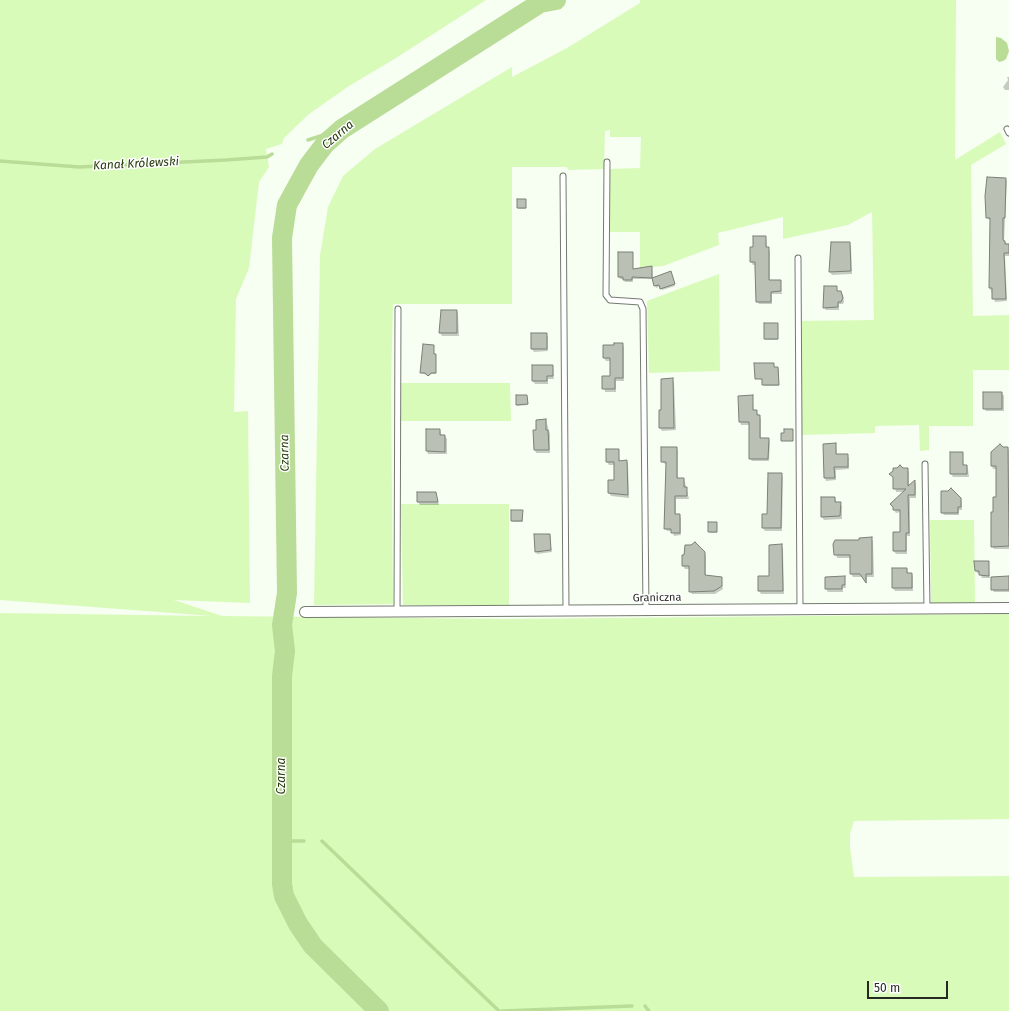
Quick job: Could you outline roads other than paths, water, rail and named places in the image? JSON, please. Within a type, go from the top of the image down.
[{"type":"street","name":"Graniczna","points":[[305,612],[396,613],[1009,608]]},
{"type":"lane","points":[[607,162],[606,295],[610,300],[640,302],[643,309],[646,610]]},
{"type":"lane","points":[[563,176],[566,612]]},
{"type":"lane","points":[[798,258],[800,609]]},
{"type":"lane","points":[[396,613],[398,309]]},
{"type":"lane","points":[[925,464],[927,609]]},
{"type":"waterway","name":"Czarna","points":[[379,1011],[313,946],[298,924],[284,896],[282,884],[282,676],[285,651],[282,625],[287,593],[282,238],[287,205],[309,165],[325,144],[342,129],[540,3],[556,0]]},
{"type":"waterway","name":"Kanał Królewski","points":[[308,140],[342,129]]},
{"type":"waterway","name":"Kanał Królewski","points":[[0,161],[79,167],[226,160],[267,157],[272,154]]},
{"type":"waterway","points":[[282,841],[304,841]]},
{"type":"waterway","points":[[322,841],[499,1011]]},
{"type":"waterway","points":[[502,1011],[632,1006]]},
{"type":"waterway","points":[[645,1006],[649,1011]]}]
